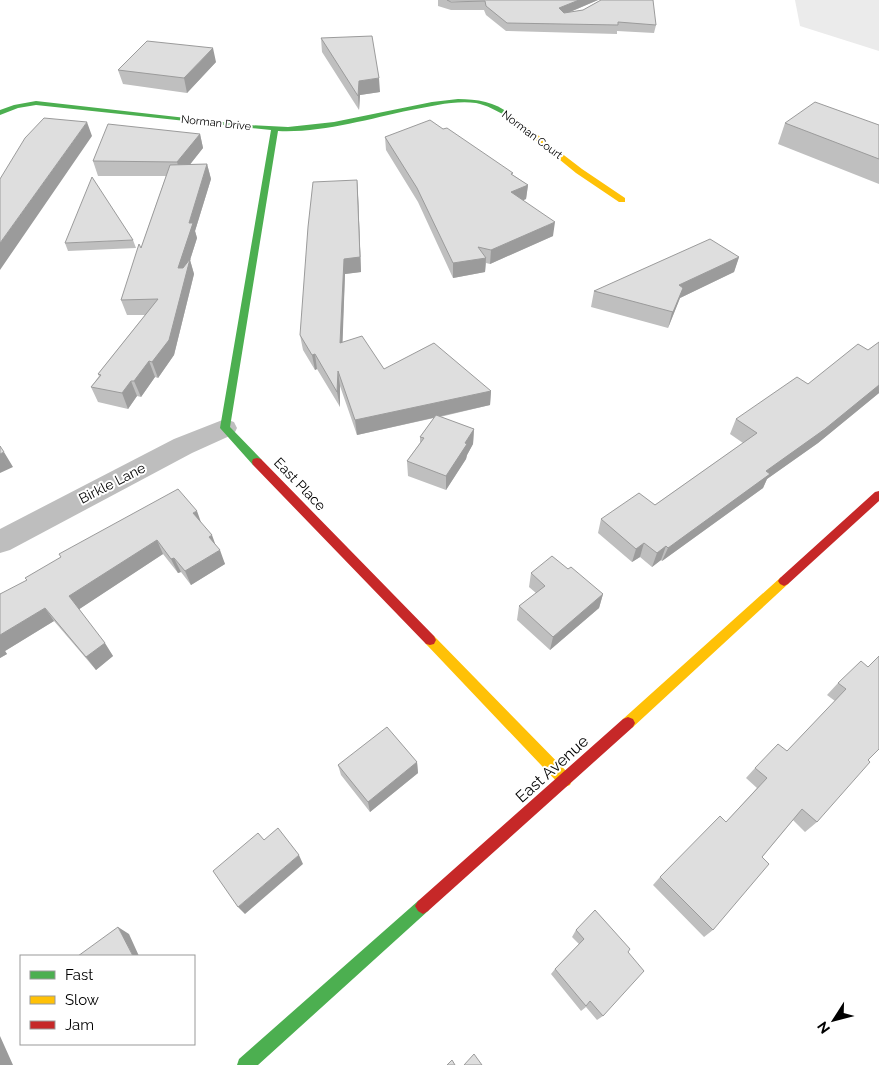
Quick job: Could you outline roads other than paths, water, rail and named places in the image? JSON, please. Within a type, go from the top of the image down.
[{"type":"street","name":"Norman Court","points":[[432,104],[467,100],[490,105],[520,123],[578,170],[622,200]]},
{"type":"street","name":"Norman Drive","points":[[0,113],[16,106],[36,103],[248,127],[275,128],[327,125],[432,104]]},
{"type":"street","points":[[225,428],[275,128]]},
{"type":"street","name":"Birkle Lane","points":[[0,542],[183,446],[225,428]]},
{"type":"street","name":"East Place","points":[[225,428],[565,780]]},
{"type":"street","name":"East Avenue","points":[[245,1065],[565,780],[879,495]]}]
